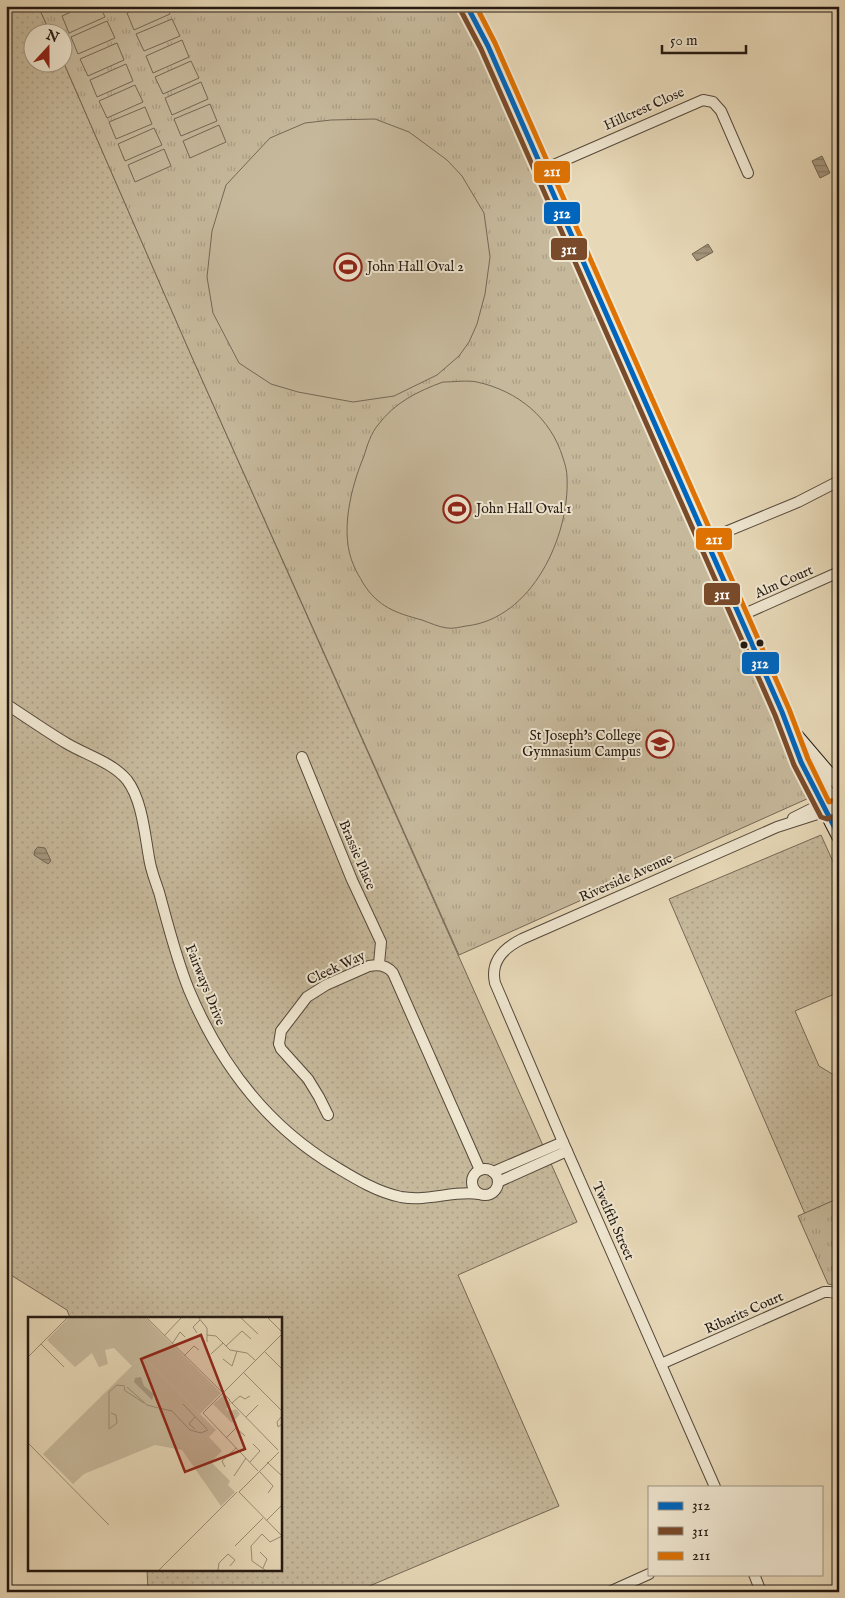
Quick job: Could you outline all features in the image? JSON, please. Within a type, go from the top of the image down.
[{"type":"main road","points":[[467,6],[488,46],[740,616],[782,712],[801,762],[830,807]]},
{"type":"main road","points":[[476,6],[488,46]]},
{"type":"main road","points":[[782,712],[796,736],[830,807],[839,836]]},
{"type":"main road","points":[[796,736],[831,777],[839,783]]},
{"type":"street","name":"Hillcrest Close","points":[[542,170],[703,100],[713,102],[721,111],[748,173]]},
{"type":"street","points":[[706,540],[798,502],[839,481]]},
{"type":"street","name":"Alm Court","points":[[740,616],[839,572]]},
{"type":"street","name":"Fairways Drive","points":[[6,704],[63,742],[118,771],[132,788],[139,807],[151,866],[189,989],[206,1027],[224,1058],[243,1086],[265,1111],[313,1152],[378,1190],[401,1197],[423,1199],[460,1192],[479,1194]]},
{"type":"street","name":"Brassie Place","points":[[302,757],[352,880],[381,942],[379,964]]},
{"type":"street","name":"Riverside Avenue","points":[[495,965],[504,950],[522,939],[777,827],[830,807]]},
{"type":"street","name":"Cleek Way","points":[[328,1115],[308,1078],[280,1050],[281,1031],[302,1002],[313,992],[369,966],[379,964],[386,967],[392,973],[480,1170]]},
{"type":"street","name":"Twelfth Street","points":[[495,965],[493,977],[495,983],[715,1486]]},
{"type":"street","points":[[460,1192],[469,1185],[480,1170],[493,1172],[565,1147]]},
{"type":"street","points":[[472,1179],[473,1187],[479,1194],[492,1193],[498,1182],[565,1147]]},
{"type":"street","points":[[493,1172],[498,1182]]},
{"type":"street","name":"Ribarits Court","points":[[661,1364],[824,1292],[839,1294]]},
{"type":"street","points":[[609,1592],[648,1574]]},
{"type":"street","points":[[755,1576],[762,1592]]},
{"type":"green space","points":[[6,6],[38,6],[45,22],[22,22],[22,72],[68,72],[191,355],[577,1222],[458,1275],[559,1506],[367,1587],[368,1592],[148,1592],[147,1570],[281,1570],[281,1317],[70,1317],[67,1310],[6,1272]]},
{"type":"green space","points":[[38,6],[459,6],[809,798],[459,955],[191,355],[68,72],[72,72],[72,22],[45,22]]},
{"type":"green space","points":[[84,6],[100,6],[105,17],[72,32],[72,22],[64,22],[62,16]]},
{"type":"green space","points":[[142,6],[167,6],[170,14],[134,30],[127,13]]},
{"type":"green space","points":[[172,19],[180,36],[144,51],[136,34]]},
{"type":"green space","points":[[107,21],[115,38],[78,54],[72,37]]},
{"type":"green space","points":[[182,40],[189,57],[153,73],[146,56]]},
{"type":"green space","points":[[117,43],[124,60],[88,76],[80,59]]},
{"type":"green space","points":[[191,61],[199,78],[163,94],[155,77]]},
{"type":"green space","points":[[126,64],[133,81],[97,97],[90,80]]},
{"type":"green space","points":[[201,82],[208,99],[172,115],[165,98]]},
{"type":"green space","points":[[135,85],[143,102],[107,118],[99,101]]},
{"type":"green space","points":[[210,104],[217,121],[181,136],[174,119]]},
{"type":"green space","points":[[145,107],[152,124],[116,139],[109,122]]},
{"type":"green space","name":"John Hall Oval 2","points":[[375,119],[409,132],[447,160],[462,176],[484,213],[490,257],[485,294],[477,324],[469,342],[459,356],[437,375],[394,396],[353,402],[298,392],[271,384],[239,363],[213,313],[207,277],[212,231],[226,185],[270,138],[305,123],[331,120]]},
{"type":"green space","points":[[219,125],[226,142],[190,158],[183,141]]},
{"type":"green space","points":[[154,128],[162,145],[125,161],[118,144]]},
{"type":"green space","points":[[164,149],[171,166],[135,182],[128,165]]},
{"type":"green space","name":"John Hall Oval 1","points":[[473,381],[492,386],[519,399],[531,408],[558,444],[567,477],[562,524],[554,548],[542,571],[528,591],[510,608],[489,620],[452,628],[438,626],[396,612],[375,598],[363,583],[356,570],[347,540],[348,511],[351,496],[359,468],[373,432],[384,417],[399,404],[425,389],[443,382]]},
{"type":"green space","points":[[821,835],[839,875],[839,992],[795,1011],[819,1066],[839,1078],[839,1198],[805,1214],[669,899]]},
{"type":"green space","points":[[839,1198],[839,1286],[828,1284],[798,1216]]},
{"type":"shaded area","points":[[822,156],[830,173],[820,178],[812,161]]},
{"type":"shaded area","points":[[708,244],[713,252],[697,261],[692,254]]},
{"type":"shaded area","points":[[38,847],[45,848],[51,861],[48,864],[34,855]]},
{"type":"transit line","name":"312","points":[[467,6],[488,46],[782,712],[801,762],[839,836]]},
{"type":"transit line","name":"211","points":[[476,6],[495,43],[789,709],[808,759],[829,802],[836,799]]},
{"type":"transit line","name":"311","points":[[460,9],[481,49],[775,715],[794,765],[821,817],[827,819],[839,814]]},
{"type":"place","name":"John Hall Oval 2","points":[[348,267]]},
{"type":"place","name":"John Hall Oval 1","points":[[457,509]]},
{"type":"place","name":"St Joseph's College Gymnasium Campus","points":[[660,744]]}]
